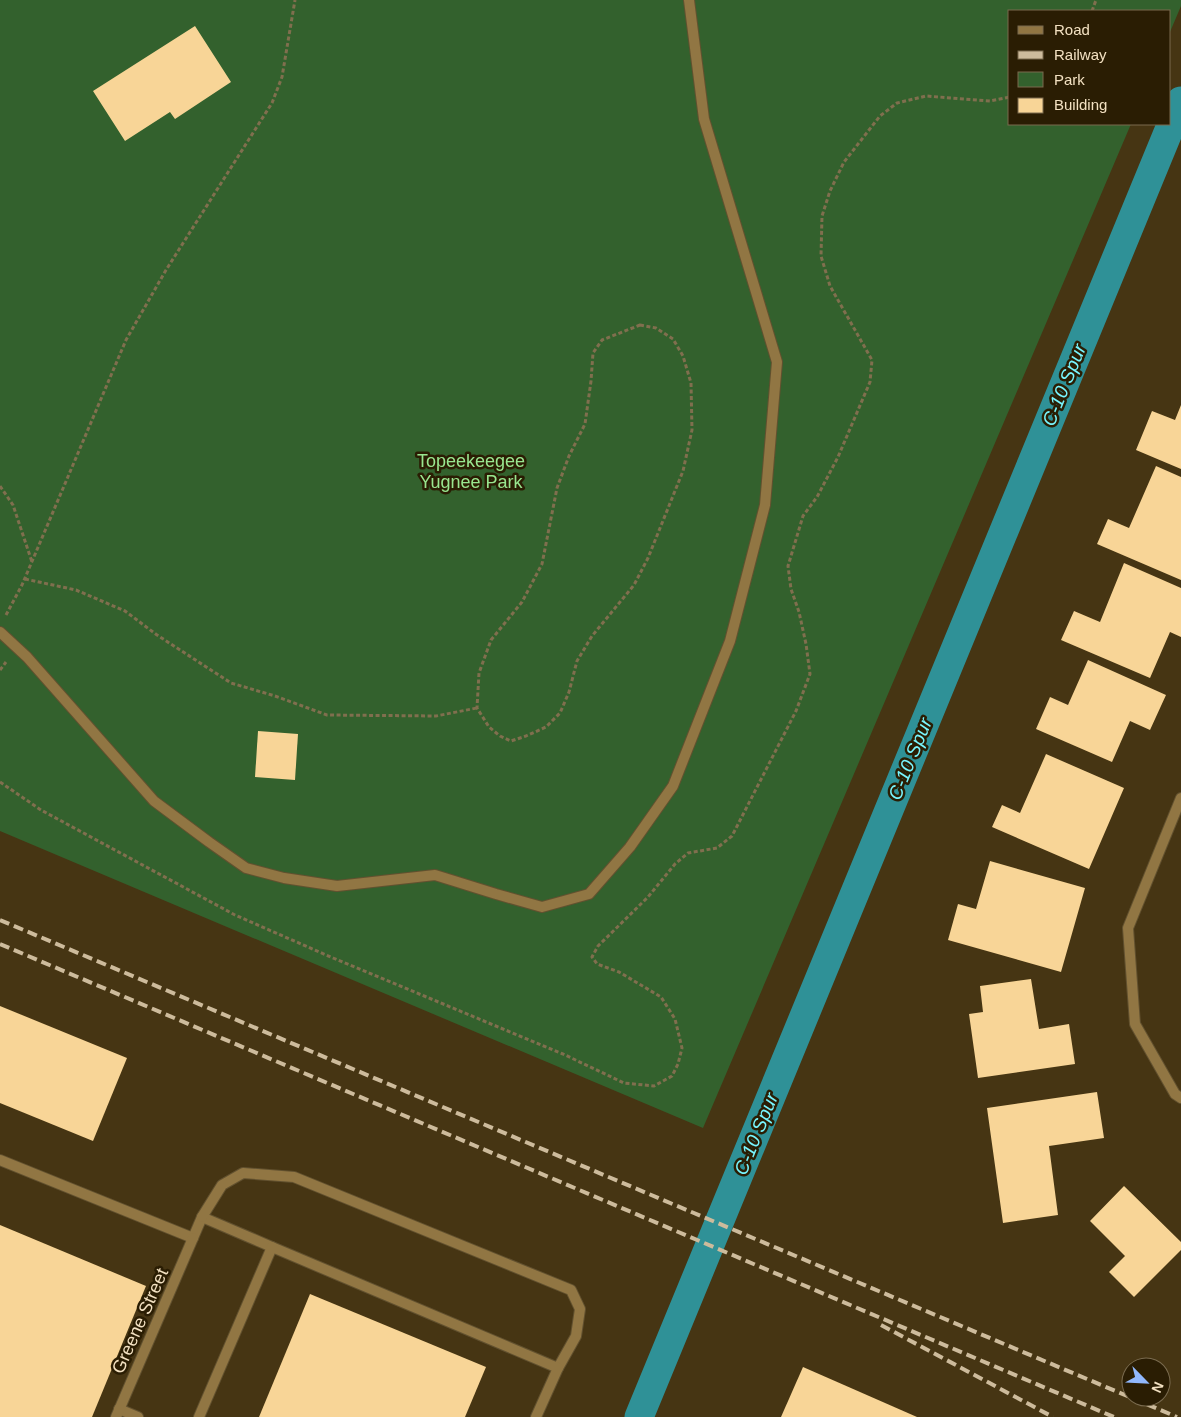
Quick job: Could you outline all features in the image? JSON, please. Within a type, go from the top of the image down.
[{"type":"street","points":[[0,632],[27,657],[154,801],[246,868],[284,878],[337,886],[435,874],[542,907],[589,894],[630,847],[673,786],[730,641],[765,505],[777,362],[704,119],[690,0]]},
{"type":"street","points":[[1181,798],[1128,928],[1135,1024],[1175,1094],[1181,1098]]},
{"type":"street","points":[[0,1160],[193,1238]]},
{"type":"street","name":"Greene Street","points":[[117,1413],[202,1217],[222,1185],[243,1173],[294,1177],[571,1290],[580,1310],[576,1336],[558,1368],[536,1417]]},
{"type":"street","points":[[202,1217],[558,1368]]},
{"type":"street","points":[[199,1417],[272,1247]]},
{"type":"street","points":[[117,1413],[138,1417]]},
{"type":"path","points":[[4,619],[25,579],[126,340],[166,270],[272,103],[282,77],[294,0]]},
{"type":"path","points":[[0,782],[41,810],[235,915],[333,958],[563,1054],[624,1083],[654,1086],[672,1076],[678,1064],[682,1048],[675,1019],[661,998],[619,972],[597,964],[592,957],[598,946],[648,896],[675,864],[688,854],[717,848],[732,836],[796,711],[810,674],[806,644],[799,612],[791,589],[788,566],[803,516],[838,457],[870,382],[872,360],[830,286],[820,256],[822,216],[830,191],[844,162],[880,116],[897,103],[926,96],[990,101],[1008,96]]},
{"type":"path","points":[[640,325],[656,328],[673,339],[683,356],[691,383],[692,430],[684,471],[648,558],[634,584],[592,636],[577,661],[569,692],[560,713],[546,727],[511,741],[500,736],[489,726],[478,708],[480,673],[491,640],[522,602],[542,564],[556,488],[568,456],[585,424],[593,353],[602,340],[640,325]]},
{"type":"path","points":[[0,486],[13,505],[32,562]]},
{"type":"path","points":[[25,579],[76,590],[125,611],[157,635],[231,683],[275,696],[327,715],[436,716],[478,708]]},
{"type":"green space","name":"Topeekeegee Yugnee Park","points":[[0,0],[1181,0],[1181,6],[1171,30],[1171,10],[1008,10],[1008,125],[1131,125],[703,1128],[0,831]]},
{"type":"building","points":[[195,26],[231,82],[175,119],[170,112],[125,141],[93,91]]},
{"type":"building","points":[[1181,405],[1181,469],[1136,450],[1152,411],[1175,420]]},
{"type":"building","points":[[1156,466],[1181,477],[1181,580],[1097,544],[1108,519],[1129,528]]},
{"type":"building","points":[[1124,563],[1181,588],[1181,637],[1170,632],[1150,678],[1061,640],[1074,611],[1100,622]]},
{"type":"building","points":[[1088,660],[1166,695],[1150,730],[1130,721],[1112,762],[1036,729],[1050,697],[1068,705]]},
{"type":"building","points":[[258,731],[298,734],[295,780],[255,777]]},
{"type":"building","points":[[1046,754],[1124,788],[1089,869],[992,827],[1002,805],[1020,813]]},
{"type":"building","points":[[990,861],[1085,888],[1061,972],[948,940],[958,904],[976,909]]},
{"type":"building","points":[[1031,979],[1039,1029],[1069,1024],[1075,1064],[978,1078],[969,1014],[983,1012],[980,986]]},
{"type":"building","points":[[0,1006],[127,1058],[93,1141],[0,1103]]},
{"type":"building","points":[[1097,1092],[1104,1138],[1049,1146],[1058,1215],[1003,1223],[987,1108]]},
{"type":"building","points":[[1124,1186],[1181,1242],[1181,1250],[1134,1297],[1109,1272],[1125,1256],[1090,1221]]},
{"type":"building","points":[[0,1225],[146,1286],[92,1417],[0,1417]]},
{"type":"building","points":[[310,1294],[486,1367],[465,1417],[259,1417]]},
{"type":"building","points":[[803,1367],[917,1417],[781,1417]]},
{"type":"waterway","name":"C-10 Spur","points":[[639,1417],[1181,101]]},
{"type":"railway","points":[[0,920],[1177,1417]]},
{"type":"railway","points":[[0,944],[1114,1417]]},
{"type":"railway","points":[[881,1325],[1053,1417]]}]
